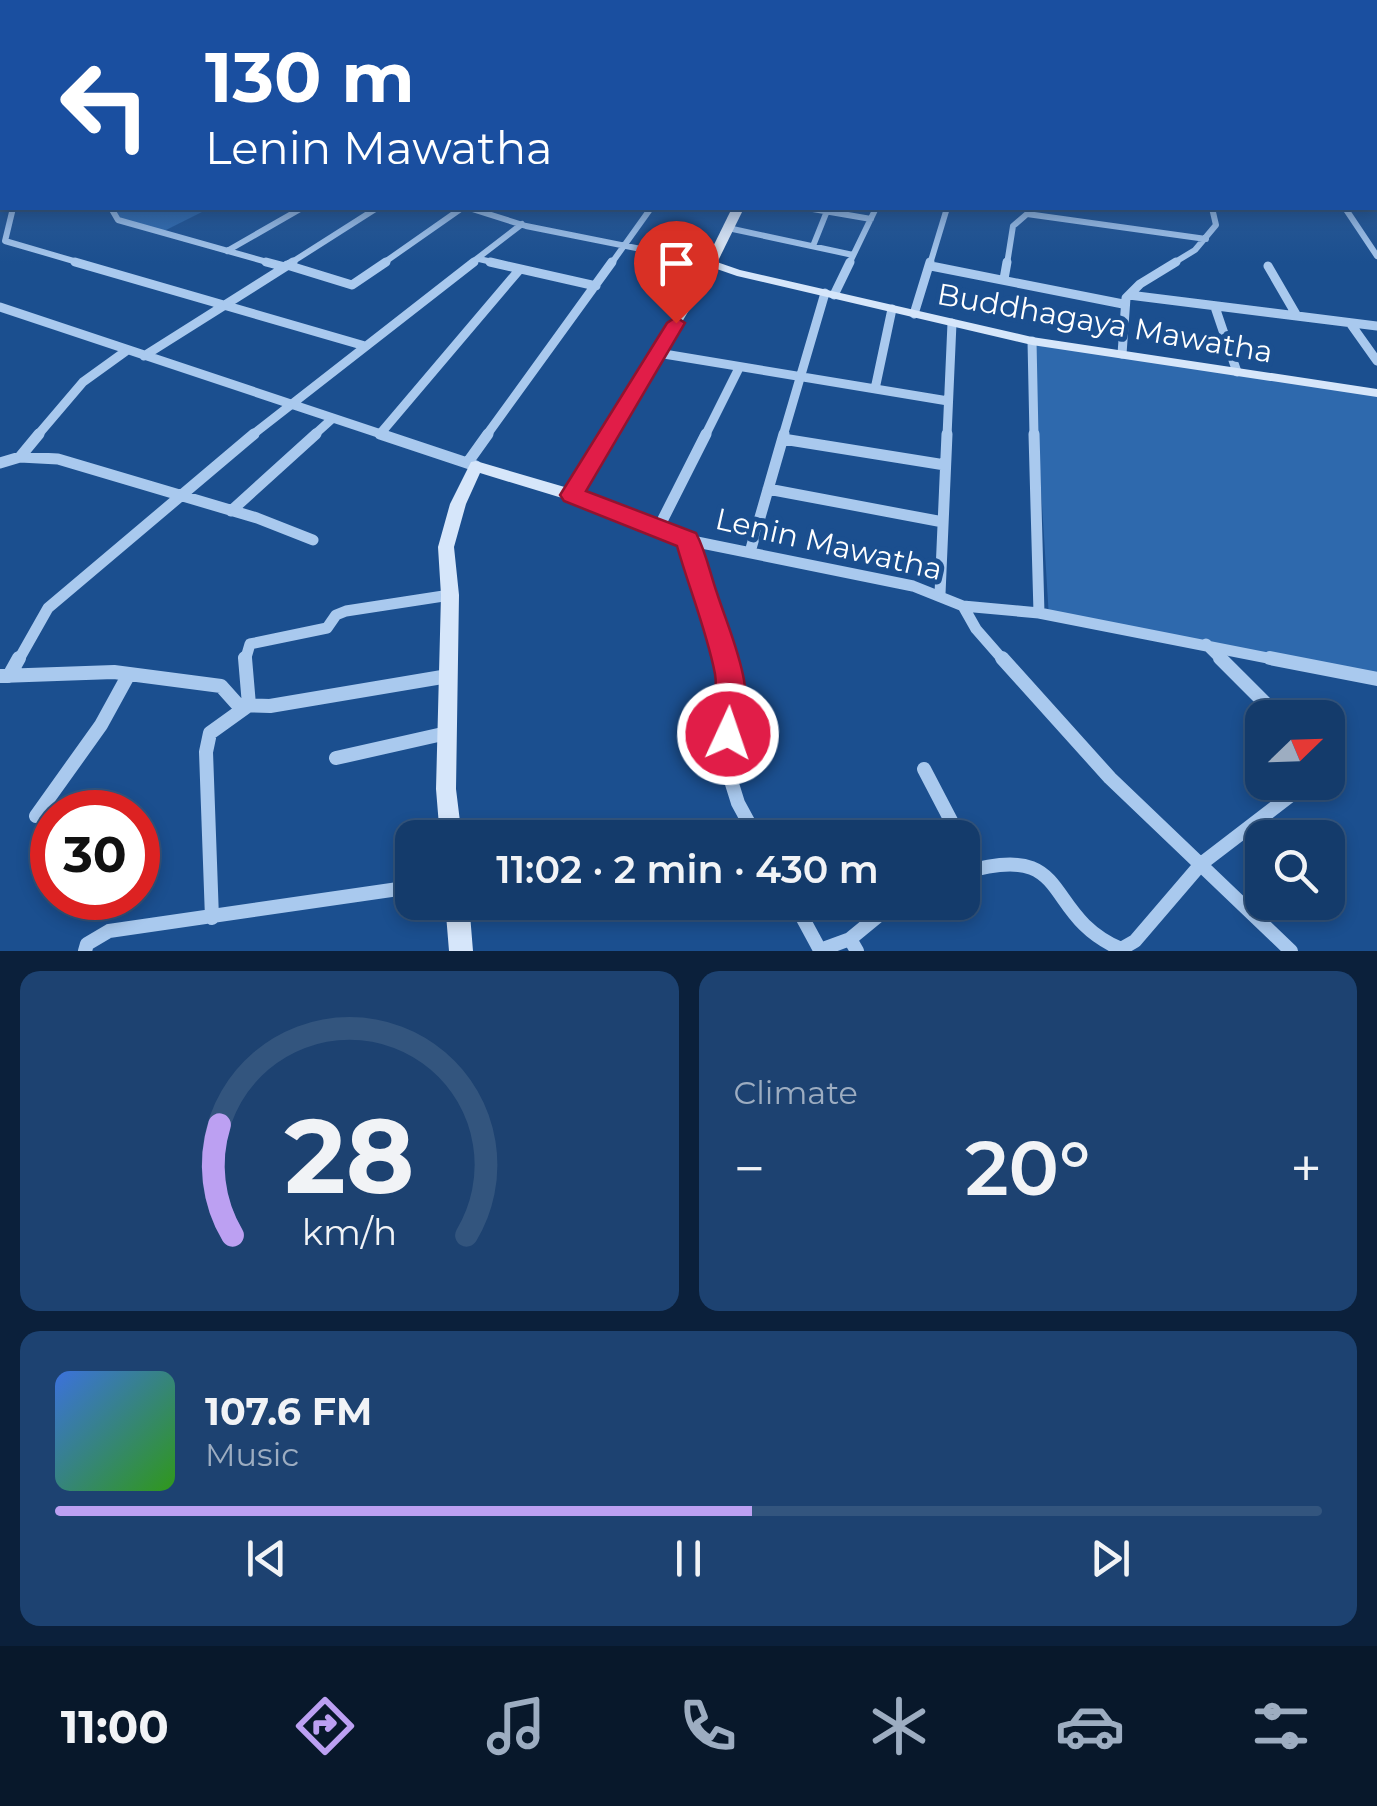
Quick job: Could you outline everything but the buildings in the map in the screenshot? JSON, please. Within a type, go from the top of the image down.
[{"type":"main road","points":[[572,495],[711,263],[737,210]]},
{"type":"main road","name":"Buddhagaya Mawatha","points":[[711,263],[722,269],[1032,341],[1377,393]]},
{"type":"main road","points":[[449,820],[450,595],[446,547],[472,464]]},
{"type":"main road","name":"Lenin Mawatha","points":[[472,464],[572,495]]},
{"type":"main road","points":[[458,920],[461,951]]},
{"type":"street","points":[[13,210],[5,241],[365,346]]},
{"type":"street","points":[[112,210],[118,220],[352,285],[463,210]]},
{"type":"street","points":[[227,250],[298,210]]},
{"type":"street","points":[[144,356],[375,210]]},
{"type":"street","points":[[473,210],[522,224],[711,263]]},
{"type":"street","points":[[472,464],[649,210]]},
{"type":"street","points":[[820,210],[871,219]]},
{"type":"street","points":[[750,552],[800,378],[829,294],[854,255],[875,210]]},
{"type":"street","points":[[914,314],[932,266],[946,210]]},
{"type":"street","points":[[1122,354],[1126,299],[1206,239],[1216,225],[1211,210]]},
{"type":"street","points":[[1346,210],[1377,256]]},
{"type":"street","points":[[813,246],[827,211]]},
{"type":"street","points":[[1004,279],[1014,226],[1028,214],[1206,239]]},
{"type":"street","points":[[4,676],[48,608],[290,404],[522,224]]},
{"type":"street","points":[[728,228],[854,255]]},
{"type":"street","points":[[479,259],[596,286]]},
{"type":"street","points":[[932,266],[1126,299],[1377,326]]},
{"type":"street","points":[[1268,266],[1296,316]]},
{"type":"street","points":[[380,434],[520,269]]},
{"type":"street","points":[[1215,306],[1238,372]]},
{"type":"street","name":"Lenin Mawatha","points":[[0,307],[472,464]]},
{"type":"street","points":[[875,389],[892,309]]},
{"type":"street","points":[[940,594],[952,323]]},
{"type":"street","points":[[1350,323],[1377,361]]},
{"type":"street","points":[[1032,341],[1039,613]]},
{"type":"street","points":[[20,458],[83,382],[126,350]]},
{"type":"street","points":[[658,353],[948,401]]},
{"type":"street","points":[[659,528],[739,368]]},
{"type":"street","points":[[231,510],[333,418]]},
{"type":"street","points":[[783,439],[945,465]]},
{"type":"street","points":[[0,463],[20,458],[58,459],[231,510],[314,540]]},
{"type":"street","points":[[768,489],[943,522]]},
{"type":"street","name":"Lenin Mawatha","points":[[572,495],[687,540],[940,594],[963,606],[1039,613],[1377,679]]},
{"type":"street","points":[[687,540],[730,675],[732,712],[723,755],[748,820]]},
{"type":"street","points":[[249,705],[245,655],[250,644],[327,628],[336,615],[346,611],[450,595]]},
{"type":"street","points":[[963,606],[976,628],[1110,778],[1290,951]]},
{"type":"street","points":[[1206,644],[1262,700]]},
{"type":"street","points":[[4,676],[128,674],[221,686],[238,704],[270,706],[448,676]]},
{"type":"street","points":[[55,790],[101,725],[128,674]]},
{"type":"street","points":[[212,918],[206,752],[210,732],[249,705]]},
{"type":"street","points":[[336,758],[447,733]]},
{"type":"street","points":[[924,769],[951,820]]},
{"type":"street","points":[[980,868],[1018,859],[1034,866],[1050,880],[1089,933],[1107,946],[1121,949],[1135,941],[1200,864],[1284,800]]},
{"type":"street","points":[[86,951],[86,944],[109,931],[395,890]]},
{"type":"street","points":[[804,920],[820,950]]},
{"type":"street","points":[[811,951],[853,945],[877,920]]},
{"type":"shaded area","points":[[112,210],[206,210],[162,232],[118,220]]},
{"type":"shaded area","points":[[1032,341],[1377,394],[1377,680],[1049,618]]},
{"type":"route","points":[[676,323],[572,495],[687,540],[730,675],[732,712],[728,734]]}]
